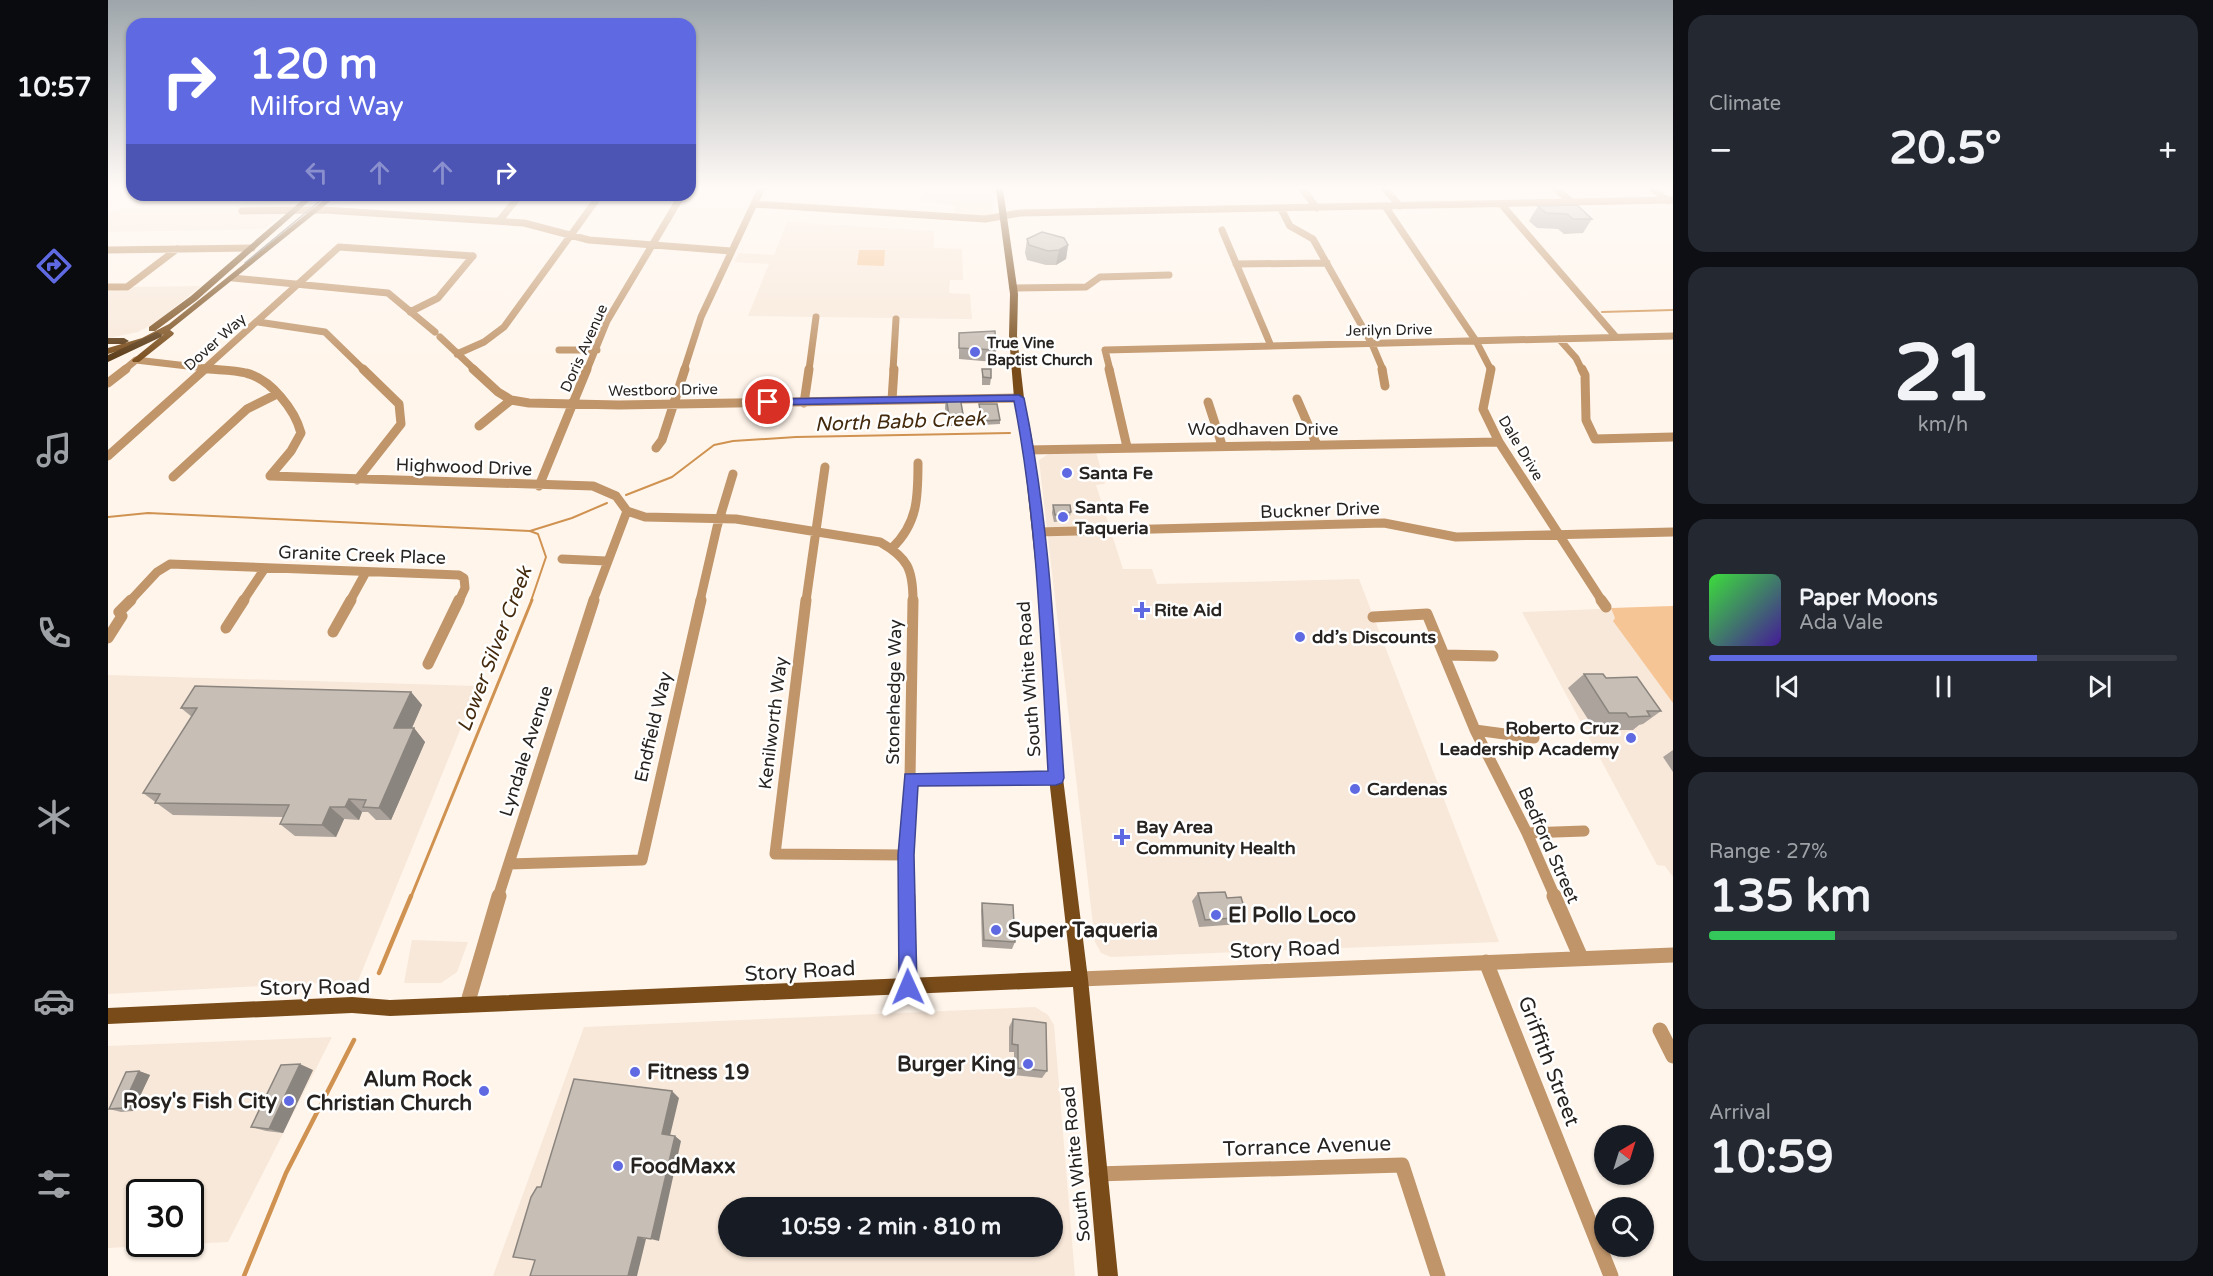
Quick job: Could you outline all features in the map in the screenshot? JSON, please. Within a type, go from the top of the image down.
[{"type":"highway","points":[[108,359],[157,335]]},
{"type":"highway","points":[[108,343],[124,341]]},
{"type":"main road","points":[[124,341],[151,330],[164,321],[251,249]]},
{"type":"main road","points":[[108,351],[157,335],[172,326],[269,249]]},
{"type":"main road","name":"South White Road","points":[[1007,249],[1016,311],[1013,336],[1019,398],[1038,532],[1056,778],[1080,979],[1096,1174],[1108,1276]]},
{"type":"main road","points":[[136,360],[166,337],[172,326]]},
{"type":"main road","name":"Story Road","points":[[108,1016],[352,1005],[390,1008],[1080,979]]},
{"type":"street","points":[[108,287],[127,287],[178,249]]},
{"type":"street","points":[[108,250],[212,249]]},
{"type":"street","name":"Dover Way","points":[[108,456],[337,249]]},
{"type":"street","name":"Dover Way","points":[[362,249],[472,256],[438,298],[410,312]]},
{"type":"street","points":[[457,354],[484,342],[504,327],[561,249]]},
{"type":"street","name":"Doris Avenue","points":[[539,486],[597,350],[607,321],[650,249]]},
{"type":"street","points":[[656,448],[662,440],[701,317],[731,250],[702,249]]},
{"type":"street","points":[[1230,249],[1271,345]]},
{"type":"street","points":[[1319,249],[1372,344],[1382,366],[1385,386]]},
{"type":"street","name":"Dale Drive","points":[[1414,249],[1476,341],[1491,369],[1483,409],[1499,442],[1606,607]]},
{"type":"street","points":[[1540,249],[1616,337]]},
{"type":"street","points":[[1236,264],[1327,263]]},
{"type":"street","points":[[1013,288],[1086,286],[1100,277],[1169,275]]},
{"type":"street","points":[[233,278],[388,293],[437,334],[498,392],[511,400],[480,426]]},
{"type":"street","points":[[804,403],[816,317]]},
{"type":"street","points":[[892,400],[896,319]]},
{"type":"street","points":[[258,322],[325,332],[399,404],[401,424],[357,480]]},
{"type":"street","name":"Jerilyn Drive","points":[[1126,447],[1105,350],[1673,336]]},
{"type":"street","points":[[1559,339],[1576,358],[1585,375],[1586,420],[1595,440],[1673,437]]},
{"type":"street","points":[[559,350],[597,350]]},
{"type":"street","points":[[108,382],[136,360]]},
{"type":"street","name":"Highwood Drive","points":[[136,360],[247,373],[264,381],[297,417],[301,433],[291,451],[270,476],[593,486],[616,496],[627,511]]},
{"type":"street","points":[[173,477],[246,409],[275,395]]},
{"type":"street","name":"Westboro Drive","points":[[511,400],[574,404],[674,404],[1019,398]]},
{"type":"street","points":[[1297,399],[1316,443]]},
{"type":"street","points":[[1208,402],[1222,445]]},
{"type":"street","name":"Woodhaven Drive","points":[[1027,450],[1316,443],[1342,446],[1499,442]]},
{"type":"street","points":[[627,511],[645,517],[719,518],[815,531],[880,542],[892,548],[915,523],[918,463]]},
{"type":"street","name":"Kenilworth Way","points":[[825,467],[775,854],[906,855]]},
{"type":"street","name":"Endfield Way","points":[[509,864],[642,860],[719,518],[733,474]]},
{"type":"street","name":"Lyndale Avenue","points":[[467,1005],[509,864],[606,561],[627,511]]},
{"type":"street","name":"Buckner Drive","points":[[1038,532],[1118,532],[1384,523],[1456,537],[1560,537],[1673,532]]},
{"type":"street","name":"Stonehedge Way","points":[[892,548],[907,562],[913,585],[911,779],[906,855],[908,987]]},
{"type":"street","points":[[562,559],[606,561]]},
{"type":"street","name":"Granite Creek Place","points":[[113,610],[135,599],[163,567],[173,564],[452,574],[464,578],[465,588],[428,664]]},
{"type":"street","points":[[226,628],[265,568]]},
{"type":"street","points":[[333,632],[366,572]]},
{"type":"street","points":[[108,638],[122,616],[113,610]]},
{"type":"street","name":"Bedford Street","points":[[1373,617],[1427,614],[1475,730],[1527,833],[1581,958]]},
{"type":"street","points":[[1444,655],[1493,656]]},
{"type":"street","points":[[1475,730],[1534,738]]},
{"type":"street","points":[[911,779],[1056,778]]},
{"type":"street","points":[[1527,833],[1584,831]]},
{"type":"street","name":"Story Road","points":[[1080,979],[1673,955]]},
{"type":"street","name":"Griffith Street","points":[[1486,962],[1611,1276]]},
{"type":"street","points":[[1660,1030],[1673,1056]]},
{"type":"street","name":"Torrance Avenue","points":[[1096,1174],[1402,1165],[1438,1276]]},
{"type":"shaded area","points":[[777,249],[962,249],[963,280],[950,280],[949,293],[970,294],[972,319],[748,316],[769,264],[734,262],[739,253],[774,255]]},
{"type":"shaded area","points":[[859,250],[885,250],[884,266],[857,265]]},
{"type":"shaded area","points":[[201,286],[158,321],[138,332],[108,338],[108,291],[127,291],[132,287]]},
{"type":"shaded area","points":[[1096,452],[1105,484],[1096,485],[1123,569],[1152,569],[1157,584],[1359,579],[1499,942],[1111,957],[1101,953],[1095,942],[1039,460],[1050,453]]},
{"type":"shaded area","name":"Roberto Cruz Leadership Academy","points":[[1673,606],[1673,877],[1665,866],[1657,865],[1522,612]]},
{"type":"shaded area","points":[[1673,606],[1673,703],[1613,621],[1615,618],[1611,608]]},
{"type":"shaded area","points":[[108,675],[478,686],[358,981],[108,994]]},
{"type":"shaded area","points":[[412,940],[468,942],[457,972],[441,983],[404,983]]},
{"type":"shaded area","points":[[1035,1007],[1048,1015],[1054,1025],[1075,1276],[493,1276],[584,1027]]},
{"type":"shaded area","points":[[332,1037],[228,1242],[204,1243],[204,1179],[126,1179],[126,1247],[108,1248],[108,1046]]},
{"type":"building","points":[[1040,249],[1062,249],[1059,250],[1048,251]]},
{"type":"building","points":[[995,331],[996,350],[959,348],[959,333]]},
{"type":"building","points":[[982,369],[991,369],[991,378],[983,377]]},
{"type":"building","points":[[946,397],[960,397],[963,414],[949,415]]},
{"type":"building","points":[[979,404],[997,404],[1000,420],[982,421]]},
{"type":"building","points":[[1053,505],[1070,505],[1071,512],[1055,515]]},
{"type":"building","points":[[1584,674],[1603,674],[1606,678],[1637,677],[1661,711],[1647,711],[1650,716],[1629,717],[1626,713],[1609,713]]},
{"type":"building","points":[[195,686],[411,692],[394,728],[414,728],[379,808],[363,807],[366,800],[349,799],[345,807],[330,807],[322,825],[280,824],[289,805],[155,803],[160,794],[143,793],[197,708],[181,708]]},
{"type":"building","points":[[1225,892],[1227,898],[1241,897],[1247,917],[1205,920],[1198,893]]},
{"type":"building","name":"Super Taqueria","points":[[982,903],[1013,905],[1015,942],[984,940]]},
{"type":"building","name":"Burger King","points":[[1013,1019],[1046,1023],[1047,1071],[1018,1068],[1018,1045],[1012,1044]]},
{"type":"building","points":[[300,1064],[269,1129],[251,1127],[281,1065]]},
{"type":"building","points":[[139,1071],[122,1108],[109,1109],[126,1072]]},
{"type":"building","name":"FoodMaxx","points":[[574,1079],[672,1091],[662,1134],[675,1136],[651,1239],[638,1237],[628,1276],[530,1276],[535,1260],[513,1257],[531,1197],[537,1187],[541,1187]]},
{"type":"waterway","name":"North Babb Creek","points":[[1602,312],[1673,310]]},
{"type":"waterway","name":"North Babb Creek","points":[[626,495],[672,477],[714,445],[733,441],[796,437],[1010,433]]},
{"type":"waterway","name":"North Babb Creek","points":[[530,531],[572,518],[607,503]]},
{"type":"waterway","name":"Lower Silver Creek","points":[[108,517],[148,513],[530,531]]},
{"type":"waterway","name":"Lower Silver Creek","points":[[530,531],[538,534],[546,557],[531,601]]},
{"type":"waterway","name":"Lower Silver Creek","points":[[411,897],[532,600]]},
{"type":"waterway","name":"Lower Silver Creek","points":[[379,973],[411,896]]},
{"type":"waterway","name":"Lower Silver Creek","points":[[244,1276],[286,1173],[354,1040]]},
{"type":"tram line","points":[[245,263],[262,249]]},
{"type":"place","name":"True Vine Baptist Church","points":[[975,352]]},
{"type":"place","name":"Santa Fe","points":[[1067,473]]},
{"type":"place","name":"Santa Fe Taqueria","points":[[1063,517]]},
{"type":"place","name":"Rite Aid","points":[[1142,610]]},
{"type":"place","name":"dd’s Discounts","points":[[1300,637]]},
{"type":"place","name":"Roberto Cruz Leadership Academy","points":[[1631,738]]},
{"type":"place","name":"Cardenas","points":[[1355,789]]},
{"type":"place","name":"Bay Area Community Health","points":[[1122,837]]},
{"type":"place","name":"El Pollo Loco","points":[[1216,915]]},
{"type":"place","name":"Super Taqueria","points":[[996,930]]},
{"type":"place","name":"Burger King","points":[[1028,1064]]},
{"type":"place","name":"Fitness 19","points":[[635,1072]]},
{"type":"place","name":"Alum Rock Christian Church","points":[[484,1091]]},
{"type":"place","name":"Rosy's Fish City","points":[[289,1101]]},
{"type":"place","name":"FoodMaxx","points":[[618,1166]]},
{"type":"route","points":[[768,402],[1019,398],[1027,438],[1044,588],[1056,778],[911,779],[906,855],[908,987]]}]
